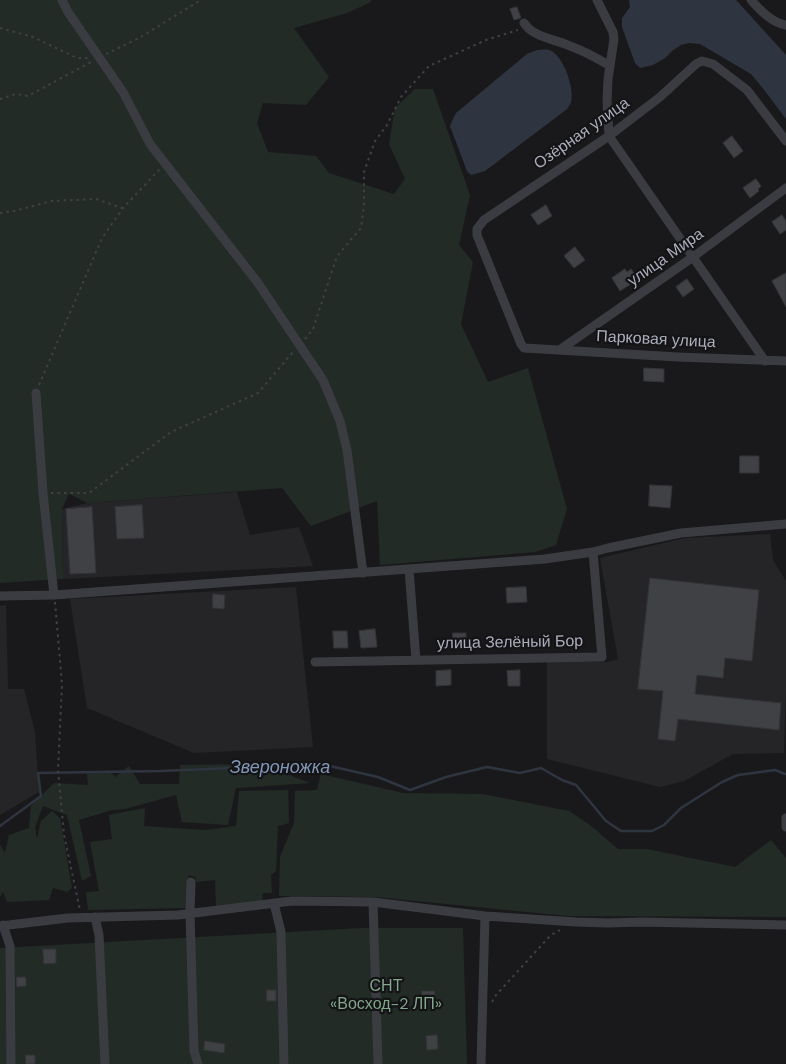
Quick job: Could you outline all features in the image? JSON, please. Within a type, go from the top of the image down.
[{"type":"street","points":[[62,0],[68,12],[123,92],[150,144],[258,283],[323,380],[340,421],[347,450],[363,573]]},
{"type":"street","points":[[597,0],[613,32],[614,39],[608,79],[609,136],[765,361]]},
{"type":"street","points":[[751,0],[772,19],[786,25]]},
{"type":"street","points":[[525,25],[534,33],[584,51],[610,66]]},
{"type":"street","name":"Озёрная улица","points":[[524,348],[477,235],[477,229],[484,220],[609,136],[660,97],[696,64],[702,61],[713,64],[747,90],[786,141]]},
{"type":"street","name":"улица Мира","points":[[561,349],[693,257],[786,188]]},
{"type":"street","name":"Парковая улица","points":[[524,348],[786,361]]},
{"type":"street","points":[[36,393],[43,492],[54,595]]},
{"type":"street","points":[[0,596],[54,595],[545,559],[593,552],[681,533],[786,526]]},
{"type":"street","name":"улица Зелёный Бор","points":[[315,662],[602,656],[593,552]]},
{"type":"street","points":[[409,569],[416,660]]},
{"type":"street","points":[[786,818],[786,827]]},
{"type":"street","points":[[191,882],[190,914],[194,1050],[198,1064]]},
{"type":"street","points":[[11,1064],[10,946],[2,926],[81,917],[190,914],[292,901],[373,902],[485,916],[576,922],[786,926]]},
{"type":"street","points":[[373,902],[378,1064]]},
{"type":"street","points":[[274,903],[282,932],[284,1064]]},
{"type":"street","points":[[481,1064],[485,916]]},
{"type":"street","points":[[95,917],[99,935],[105,1064]]},
{"type":"path","points":[[0,99],[16,94],[28,96],[138,38],[201,0]]},
{"type":"path","points":[[43,492],[89,493],[171,432],[258,393],[313,330],[337,256],[361,228],[364,205],[364,172],[374,141],[387,125],[400,97],[429,66],[486,40],[525,25]]},
{"type":"path","points":[[0,28],[33,37],[77,58],[99,57]]},
{"type":"path","points":[[36,393],[102,238],[123,208],[165,164]]},
{"type":"path","points":[[0,214],[52,201],[96,199],[123,208]]},
{"type":"path","points":[[54,595],[62,684],[58,770],[64,835],[81,917]]},
{"type":"path","points":[[492,1002],[496,995],[550,936],[576,922]]},
{"type":"shaded area","points":[[629,0],[736,0],[786,55],[786,119],[751,74],[700,44],[689,43],[681,45],[653,65],[640,68],[635,63],[622,27],[622,18],[630,7]]},
{"type":"shaded area","points":[[537,50],[549,50],[559,58],[567,73],[571,89],[570,104],[567,109],[485,171],[471,175],[467,171],[450,126],[456,113],[527,54]]},
{"type":"shaded area","points":[[237,492],[250,535],[299,527],[313,566],[63,579],[62,509],[88,503]]},
{"type":"shaded area","points":[[770,534],[773,560],[786,581],[784,753],[733,754],[684,781],[660,787],[547,759],[547,662],[608,662],[618,659],[600,558],[685,538]]},
{"type":"shaded area","points":[[296,587],[313,747],[194,753],[87,708],[70,599]]},
{"type":"shaded area","points":[[6,605],[8,689],[24,689],[35,732],[39,792],[0,815],[0,606]]},
{"type":"green space","points":[[0,0],[371,0],[371,2],[347,13],[294,28],[329,77],[306,105],[263,103],[257,123],[268,152],[316,156],[329,173],[394,194],[405,179],[389,144],[395,108],[415,89],[433,89],[470,195],[459,245],[473,262],[461,324],[488,382],[528,368],[567,509],[556,545],[535,552],[380,565],[377,501],[311,526],[282,488],[88,503],[69,494],[62,509],[63,579],[0,583]]},
{"type":"green space","points":[[260,764],[310,783],[236,788],[228,825],[182,822],[176,795],[79,820],[91,876],[82,881],[67,815],[43,806],[35,827],[37,839],[41,821],[52,811],[60,818],[72,888],[67,892],[53,888],[49,900],[7,902],[3,892],[0,897],[0,845],[5,853],[9,835],[29,828],[31,806],[54,783],[88,785],[87,773],[109,770],[115,777],[129,766],[140,784],[179,784],[180,765]]},
{"type":"green space","points":[[321,774],[403,793],[483,794],[569,811],[590,825],[618,849],[647,849],[735,867],[771,840],[786,858],[786,917],[568,916],[375,897],[279,896],[280,857],[294,823],[295,791],[317,790]]},
{"type":"green space","points":[[288,790],[289,823],[278,826],[276,871],[271,875],[272,893],[263,893],[262,902],[216,906],[215,880],[196,882],[195,877],[189,875],[186,908],[88,910],[86,892],[99,891],[90,842],[112,839],[109,815],[145,808],[144,826],[205,830],[236,826],[239,791]]},
{"type":"green space","name":"СНТ «Восход-2 ЛП»","points":[[362,928],[463,928],[467,1064],[0,1064],[0,948]]},
{"type":"building","points":[[517,7],[521,18],[514,20],[510,9]]},
{"type":"building","points":[[732,136],[743,151],[734,158],[723,143]]},
{"type":"building","points":[[756,179],[761,186],[758,189],[759,191],[750,198],[743,188]]},
{"type":"building","points":[[546,205],[552,216],[538,225],[531,215]]},
{"type":"building","points":[[782,215],[786,221],[786,230],[780,234],[772,222]]},
{"type":"building","points":[[575,247],[585,260],[574,268],[564,256]]},
{"type":"building","points":[[625,269],[627,272],[631,269],[636,276],[632,279],[634,282],[620,291],[612,278]]},
{"type":"building","points":[[786,273],[786,307],[772,281]]},
{"type":"building","points":[[687,279],[694,289],[683,297],[676,287]]},
{"type":"building","points":[[644,368],[664,369],[664,382],[644,381]]},
{"type":"building","points":[[740,456],[759,456],[759,473],[740,473]]},
{"type":"building","points":[[650,485],[672,486],[670,508],[649,506]]},
{"type":"building","points":[[142,505],[144,538],[117,539],[115,507]]},
{"type":"building","points":[[92,507],[96,573],[70,574],[66,509]]},
{"type":"building","points":[[650,578],[759,590],[752,661],[725,658],[723,678],[697,675],[695,694],[781,703],[779,730],[678,719],[675,741],[658,739],[663,691],[638,689]]},
{"type":"building","points":[[526,587],[527,602],[507,603],[506,588]]},
{"type":"building","points":[[213,594],[225,595],[224,609],[213,608]]},
{"type":"building","points":[[375,629],[377,647],[361,648],[359,631]]},
{"type":"building","points":[[333,631],[347,631],[348,648],[334,648]]},
{"type":"building","points":[[453,633],[466,633],[466,647],[453,647]]},
{"type":"building","points":[[451,670],[451,685],[436,686],[436,671]]},
{"type":"building","points":[[520,670],[520,686],[508,686],[507,671]]},
{"type":"building","points":[[43,949],[56,949],[56,963],[44,964]]},
{"type":"building","points":[[17,977],[26,977],[26,986],[17,987]]},
{"type":"building","points":[[267,990],[276,990],[276,1001],[267,1001]]},
{"type":"building","points":[[422,991],[435,991],[435,1002],[422,1002]]},
{"type":"building","points":[[437,1035],[438,1049],[427,1050],[426,1036]]},
{"type":"building","points":[[205,1041],[225,1044],[224,1053],[204,1050]]},
{"type":"building","points":[[26,1055],[35,1055],[35,1064],[26,1064]]},
{"type":"waterway","name":"Звероножка","points":[[0,826],[41,796],[38,773],[330,766],[378,777],[410,790],[446,777],[487,767],[520,773],[541,768],[562,780],[576,785],[606,821],[621,831],[652,831],[664,825],[681,808],[722,782],[738,775],[775,770],[785,774]]}]
